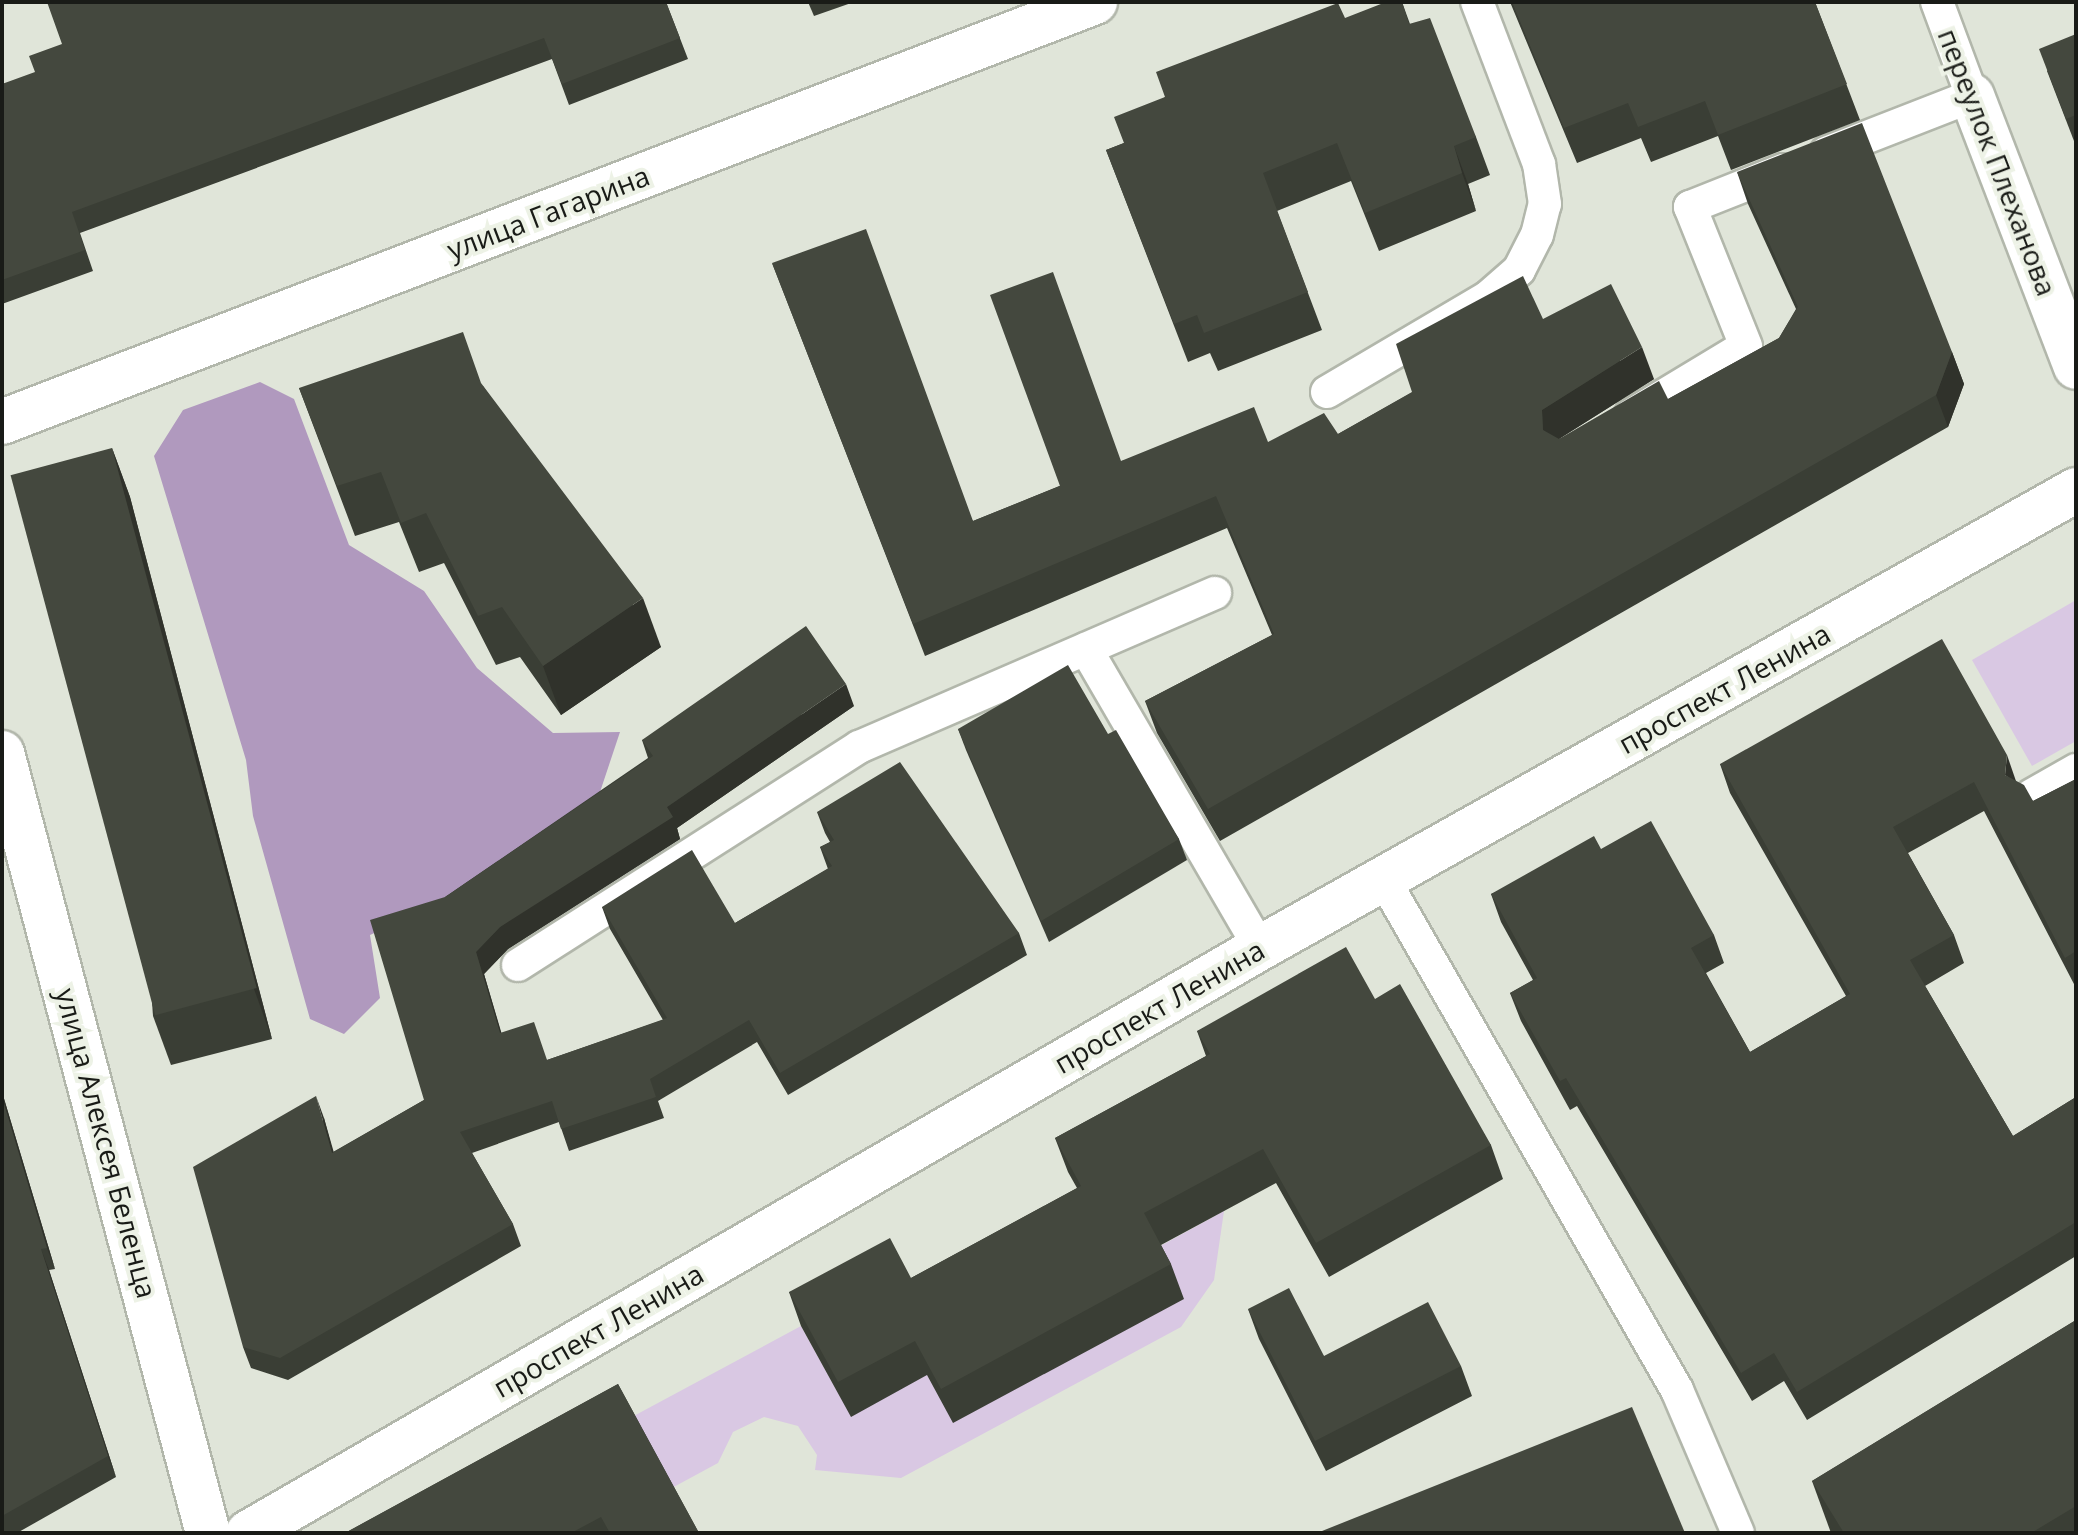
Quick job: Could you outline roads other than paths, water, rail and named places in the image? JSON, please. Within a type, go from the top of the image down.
[{"type":"main road","name":"улица Гагарина","points":[[2,422],[1095,2]]},
{"type":"main road","name":"переулок Плеханова","points":[[1972,96],[2076,367]]},
{"type":"main road","name":"проспект Ленина","points":[[248,1533],[1260,948],[2075,491]]},
{"type":"main road","name":"улица Алексея Беленца","points":[[2,753],[208,1533]]},
{"type":"lane","points":[[1327,392],[1488,297],[1519,270],[1537,235],[1545,204],[1539,164],[1477,2]]},
{"type":"lane","name":"переулок Плеханова","points":[[1937,2],[1972,96]]},
{"type":"lane","points":[[1597,436],[1746,346],[1690,207],[1972,96]]},
{"type":"lane","points":[[518,965],[859,747],[1215,593]]},
{"type":"lane","points":[[1086,649],[1260,948]]},
{"type":"lane","points":[[2032,795],[2076,770]]},
{"type":"lane","points":[[1383,878],[1677,1390],[1738,1533]]}]
